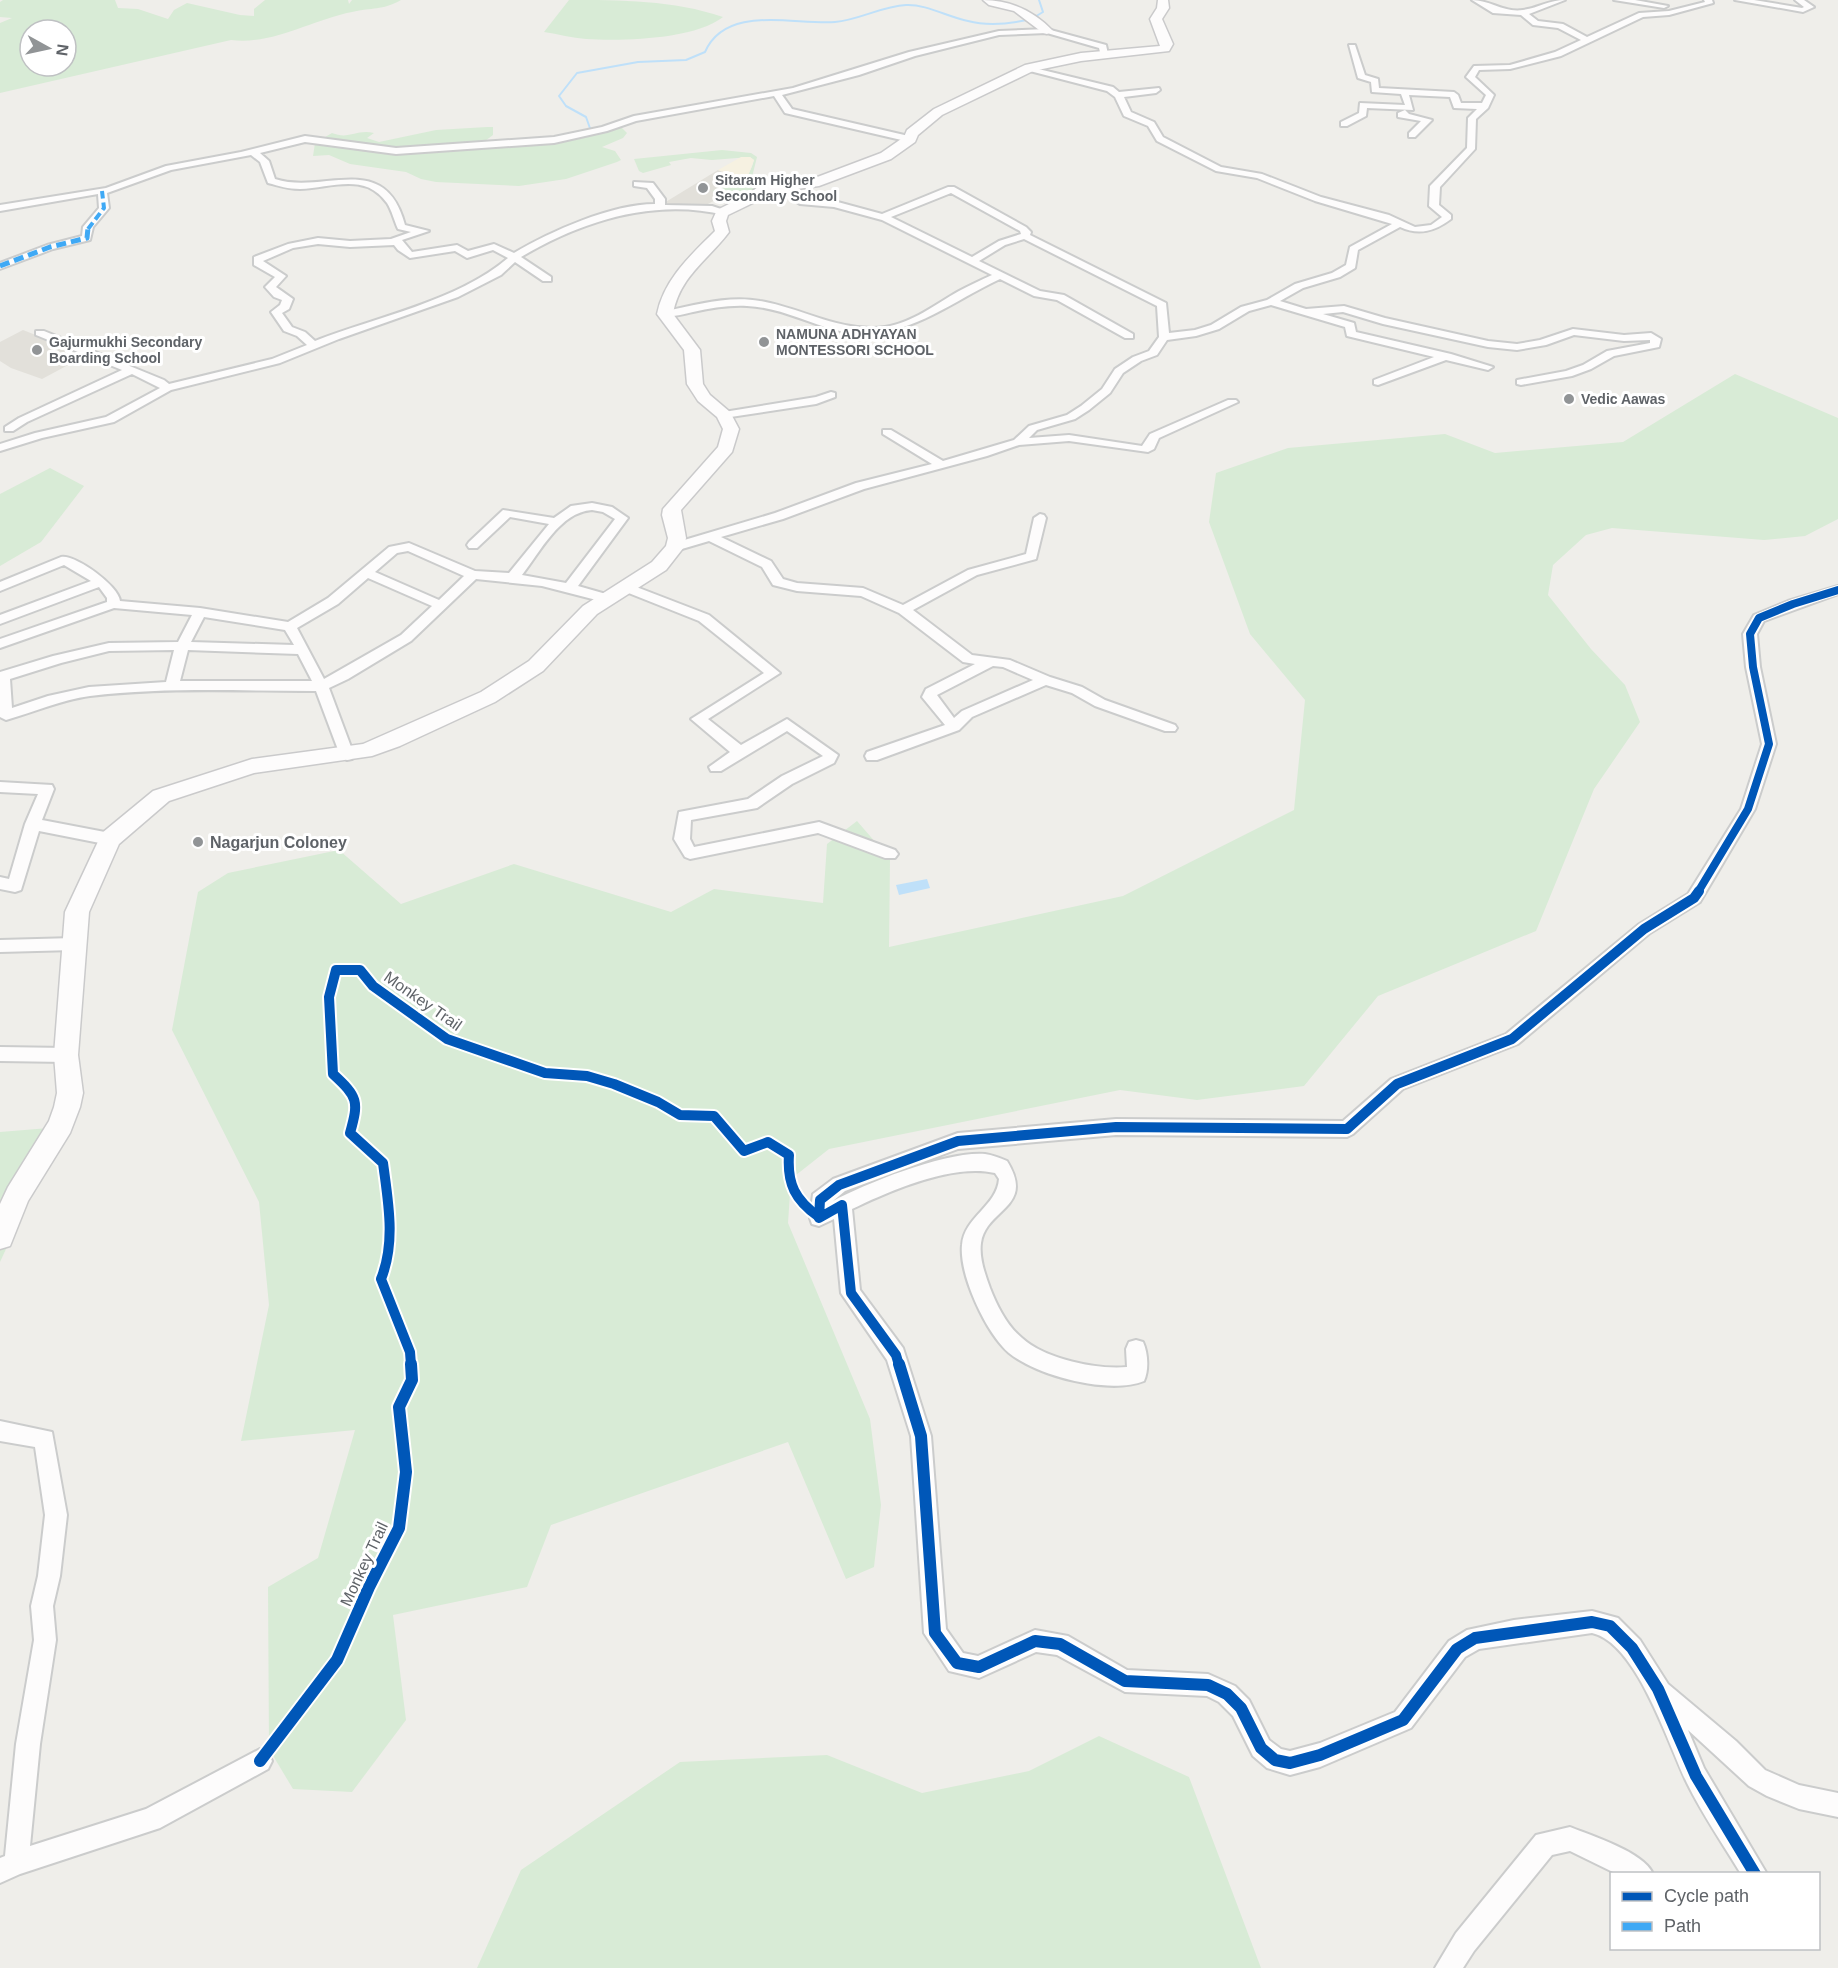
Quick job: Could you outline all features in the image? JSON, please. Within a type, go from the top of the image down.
[{"type":"main road","points":[[988,0],[1018,9],[1047,30]]},
{"type":"main road","points":[[0,1237],[17,1195],[61,1125],[70,1093],[66,1055],[77,912],[110,839],[161,796],[252,766],[347,755],[393,741],[488,697],[536,666],[590,610],[653,571],[675,546],[677,538],[671,515],[672,509],[726,448],[731,429],[723,415],[704,398],[695,384],[692,350],[665,314],[668,297],[689,265],[722,232],[719,221],[724,212],[754,197],[764,189],[814,183],[886,156],[910,140],[912,133],[939,112],[1029,68],[1104,54],[1165,49],[1167,44],[1164,34],[1156,19],[1163,8],[1163,0]]},
{"type":"street","points":[[1476,0],[1496,10],[1523,14],[1536,23],[1560,26],[1588,40]]},
{"type":"street","points":[[1523,14],[1561,0]]},
{"type":"street","points":[[1618,0],[1660,6],[1689,0]]},
{"type":"street","points":[[1029,68],[1110,89],[1119,96],[1127,114],[1151,124],[1160,139],[1220,169],[1259,176],[1318,199],[1386,217],[1414,230],[1434,227],[1448,217],[1434,206],[1435,186],[1471,149],[1472,118],[1485,106],[1490,95],[1470,77],[1477,68],[1510,67],[1558,54],[1642,15],[1683,10],[1709,3],[1708,0]]},
{"type":"street","points":[[1739,0],[1803,10],[1810,8],[1799,0]]},
{"type":"street","points":[[0,208],[102,191],[158,171],[254,153],[297,141],[318,139],[396,151],[554,140],[604,129],[634,119],[830,81],[912,54],[979,37],[1016,31],[1047,30],[1062,37],[1103,47],[1104,54]]},
{"type":"street","points":[[1352,47],[1361,76],[1375,81],[1376,90],[1454,95],[1457,106],[1485,106]]},
{"type":"street","points":[[1119,96],[1124,93],[1156,90]]},
{"type":"street","points":[[1404,92],[1410,108]]},
{"type":"street","points":[[776,93],[788,111],[910,140]]},
{"type":"street","points":[[1344,124],[1363,114],[1363,105],[1410,108]]},
{"type":"street","points":[[1410,108],[1401,115],[1428,120],[1412,135]]},
{"type":"street","points":[[254,153],[264,161],[271,181],[288,187],[357,180],[377,185],[397,209],[401,227],[424,231],[396,239],[395,242]]},
{"type":"street","points":[[637,184],[642,183],[654,188],[660,199],[660,207]]},
{"type":"street","points":[[885,218],[951,189],[971,198],[1023,229],[1026,232],[1025,236]]},
{"type":"street","points":[[0,266],[50,247],[87,238],[88,227],[104,208],[102,191]]},
{"type":"street","points":[[800,201],[834,204],[885,218],[1038,294],[1060,297],[1129,336]]},
{"type":"street","points":[[0,448],[39,435],[110,420],[167,388],[251,368],[460,292],[497,273],[513,258],[541,242],[603,216],[660,207],[712,208],[724,212]]},
{"type":"street","points":[[1164,337],[1196,333],[1215,327],[1235,318],[1245,309],[1271,302],[1299,286],[1346,271],[1351,266],[1353,249],[1399,224]]},
{"type":"street","points":[[972,261],[1002,243],[1025,236],[1162,305],[1164,337],[1153,352],[1119,371],[1106,391],[1085,408],[1071,417],[1033,428],[1018,442]]},
{"type":"street","points":[[313,345],[301,334],[288,329],[276,312],[285,307],[288,299],[278,295],[270,287],[281,276],[258,263],[258,259],[291,246],[318,241],[350,244],[395,242],[412,256],[457,248],[466,255],[494,247],[538,271],[547,279]]},
{"type":"street","points":[[665,314],[731,303],[755,303],[824,324],[882,331],[927,316],[959,295],[1000,275]]},
{"type":"street","points":[[1271,302],[1350,325],[1351,334],[1488,367]]},
{"type":"street","points":[[1305,312],[1344,309],[1383,321],[1488,344],[1517,347],[1542,343],[1573,332],[1624,338],[1651,336],[1656,339],[1655,345],[1611,353],[1587,367],[1568,374],[1521,382]]},
{"type":"street","points":[[40,333],[160,382],[167,388]]},
{"type":"street","points":[[1378,381],[1448,356]]},
{"type":"street","points":[[4,429],[130,371]]},
{"type":"street","points":[[723,415],[760,411],[796,402],[815,403],[831,395]]},
{"type":"street","points":[[675,546],[779,516],[860,486],[1018,442],[1069,438],[1144,450],[1150,447],[1154,436],[1232,402]]},
{"type":"street","points":[[4,429],[39,435]]},
{"type":"street","points":[[887,432],[942,465]]},
{"type":"street","points":[[514,576],[570,509],[606,508],[622,518],[569,588]]},
{"type":"street","points":[[473,545],[507,513],[557,522]]},
{"type":"street","points":[[904,610],[954,581],[982,570],[1032,556],[1040,518]]},
{"type":"street","points":[[708,536],[767,564],[778,582],[797,587],[863,592],[904,610],[968,659],[1005,663],[1045,680],[1077,690],[1100,703],[1170,728]]},
{"type":"street","points":[[0,644],[113,604],[200,612],[290,627],[333,601],[393,550],[409,546],[474,575],[514,576],[608,599]]},
{"type":"street","points":[[0,587],[65,560],[102,582],[114,597],[113,604]]},
{"type":"street","points":[[368,573],[440,605]]},
{"type":"street","points":[[303,650],[182,646],[109,647],[58,659],[2,677],[3,717],[48,701],[88,692],[172,686],[321,686],[343,676],[406,638],[474,575]]},
{"type":"street","points":[[0,620],[102,582]]},
{"type":"street","points":[[626,587],[704,618],[773,673],[698,719],[740,752]]},
{"type":"street","points":[[1136,1349],[1137,1374],[1127,1379],[1106,1377],[1033,1356],[1015,1346],[996,1323],[972,1263],[970,1248],[979,1224],[999,1204],[1008,1180],[1006,1169],[998,1163],[979,1162],[915,1175],[869,1192],[819,1218],[820,1200],[839,1185],[958,1141],[1116,1127],[1347,1129],[1397,1084],[1512,1039],[1644,929],[1694,898],[1748,809],[1769,744],[1753,667],[1750,634],[1759,618],[1793,604],[1838,590]]},
{"type":"street","points":[[172,686],[182,646],[200,612]]},
{"type":"street","points":[[290,627],[321,686],[347,755]]},
{"type":"street","points":[[954,727],[929,697],[931,692],[992,662]]},
{"type":"street","points":[[872,756],[954,727],[967,714],[1045,680]]},
{"type":"street","points":[[716,767],[788,724],[831,755],[829,759],[787,780],[752,804],[684,816],[682,839],[690,853],[819,827],[890,854]]},
{"type":"street","points":[[0,787],[46,789],[15,886],[0,883]]},
{"type":"street","points":[[33,824],[110,839]]},
{"type":"street","points":[[0,946],[74,944]]},
{"type":"street","points":[[0,1054],[66,1055]]},
{"type":"street","points":[[842,1205],[851,1293],[896,1355],[921,1436],[935,1633],[957,1663],[979,1667],[1035,1641],[1060,1644],[1125,1681],[1208,1685],[1227,1694],[1241,1708],[1262,1748],[1268,1754],[1275,1760],[1290,1763],[1320,1755],[1403,1720],[1457,1649],[1475,1638],[1592,1622],[1610,1626],[1632,1648],[1658,1689],[1696,1776],[1754,1872]]},
{"type":"street","points":[[0,1431],[45,1439],[46,1461],[54,1492],[56,1515],[49,1576],[42,1606],[45,1640],[8,1867],[151,1819],[260,1761]]},
{"type":"street","points":[[1658,1689],[1728,1749],[1757,1778],[1799,1797],[1838,1805]]},
{"type":"street","points":[[1448,1968],[1465,1942],[1545,1844],[1570,1839],[1613,1857],[1638,1872]]},
{"type":"shaded area","name":"Sitaram Higher Secondary School","points":[[718,170],[744,180],[713,192],[723,196],[704,206],[672,206],[664,203]]},
{"type":"shaded area","name":"Gajurmukhi Secondary Boarding School","points":[[23,330],[85,356],[42,379],[11,368],[0,361],[0,342]]},
{"type":"green space","points":[[3,0],[115,0],[118,8],[138,9],[168,19],[174,10],[187,3],[254,16],[254,9],[265,0],[348,0],[349,4],[352,0],[401,0],[382,7],[337,16],[262,39],[231,40],[78,75],[78,18],[18,18],[18,78],[65,78],[0,93],[0,23],[12,18],[0,17],[0,2]]},
{"type":"green space","points":[[569,0],[666,4],[723,17],[710,25],[676,35],[637,39],[586,39],[544,32]]},
{"type":"green space","points":[[493,127],[493,135],[481,144],[534,144],[617,127],[627,133],[623,138],[602,147],[615,151],[621,160],[617,162],[566,179],[519,186],[436,182],[421,179],[406,172],[350,164],[329,155],[313,156],[315,143],[332,133],[343,135],[374,133],[367,138],[379,142],[436,130]]},
{"type":"green space","points":[[722,150],[751,153],[757,157],[752,177],[757,188],[739,202],[733,199],[742,193],[734,190],[725,196],[712,191],[725,184],[730,186],[746,177],[754,160],[750,157],[712,160],[691,158],[669,162],[671,165],[643,173],[639,171],[634,159]]},
{"type":"green space","points":[[1735,374],[1838,418],[1838,519],[1805,536],[1764,540],[1612,528],[1586,535],[1553,565],[1548,595],[1591,649],[1625,685],[1640,722],[1594,789],[1536,931],[1378,996],[1304,1086],[1197,1100],[1120,1090],[829,1149],[791,1179],[788,1223],[870,1419],[881,1505],[874,1567],[846,1579],[788,1442],[551,1525],[527,1587],[393,1615],[406,1720],[352,1792],[293,1789],[269,1749],[268,1587],[318,1558],[355,1430],[241,1441],[269,1305],[259,1202],[172,1030],[198,892],[228,873],[339,850],[401,904],[514,864],[671,912],[714,889],[823,903],[827,844],[857,821],[890,859],[889,947],[1123,896],[1294,810],[1305,700],[1250,634],[1209,522],[1216,473],[1288,448],[1445,434],[1495,453],[1623,442]]},
{"type":"green space","points":[[50,468],[84,486],[41,542],[0,566],[0,494]]},
{"type":"green space","points":[[49,1128],[6,1249],[0,1262],[0,1132]]},
{"type":"green space","points":[[1099,1736],[1189,1777],[1261,1968],[477,1968],[521,1870],[680,1762],[827,1755],[922,1793],[1029,1771]]},
{"type":"sand","points":[[741,157],[750,157],[754,160],[744,180],[718,170]]},
{"type":"water","points":[[927,879],[930,888],[899,895],[896,885]]},
{"type":"waterway","points":[[1033,18],[1043,12],[1039,0]]},
{"type":"waterway","points":[[591,131],[586,117],[566,106],[559,96],[577,73],[638,62],[686,60],[705,52],[715,37],[728,27],[744,22],[762,20],[835,22],[906,5],[914,5],[983,24],[1027,20]]},
{"type":"marked path","points":[[0,266],[50,247],[87,238],[88,227],[104,208],[102,191]]},
{"type":"cycle path","points":[[1754,1872],[1696,1776],[1658,1689],[1632,1648],[1610,1626],[1592,1622],[1475,1638],[1457,1649],[1403,1720],[1320,1755],[1290,1763],[1275,1760],[1261,1748],[1241,1708],[1227,1694],[1208,1685],[1125,1681],[1060,1644],[1035,1641],[979,1667],[957,1663],[935,1633],[921,1436],[896,1355],[851,1293],[842,1205],[819,1218],[820,1200],[839,1185],[958,1141],[1116,1127],[1347,1129],[1397,1084],[1512,1039],[1644,929],[1694,898],[1748,809],[1769,744],[1753,667],[1750,634],[1759,618],[1793,604],[1838,590]]},
{"type":"cycle path","name":"Monkey Trail","points":[[260,1761],[337,1660],[369,1587],[399,1528],[406,1472],[399,1407],[412,1380],[410,1352],[381,1279],[386,1267],[390,1238],[383,1163],[350,1133],[357,1108],[348,1088],[333,1074],[329,997],[336,970],[360,970],[373,986],[447,1039],[545,1073],[587,1076],[614,1084],[658,1102],[680,1115],[714,1116],[744,1151],[768,1142],[789,1155],[789,1176],[793,1191],[802,1204],[819,1217]]},
{"type":"place","name":"Sitaram Higher Secondary School","points":[[703,188]]},
{"type":"place","name":"NAMUNA ADHYAYAN MONTESSORI SCHOOL","points":[[764,342]]},
{"type":"place","name":"Gajurmukhi Secondary Boarding School","points":[[37,350]]},
{"type":"place","name":"Vedic Aawas","points":[[1569,399]]},
{"type":"place","name":"Nagarjun Coloney","points":[[198,842]]}]
